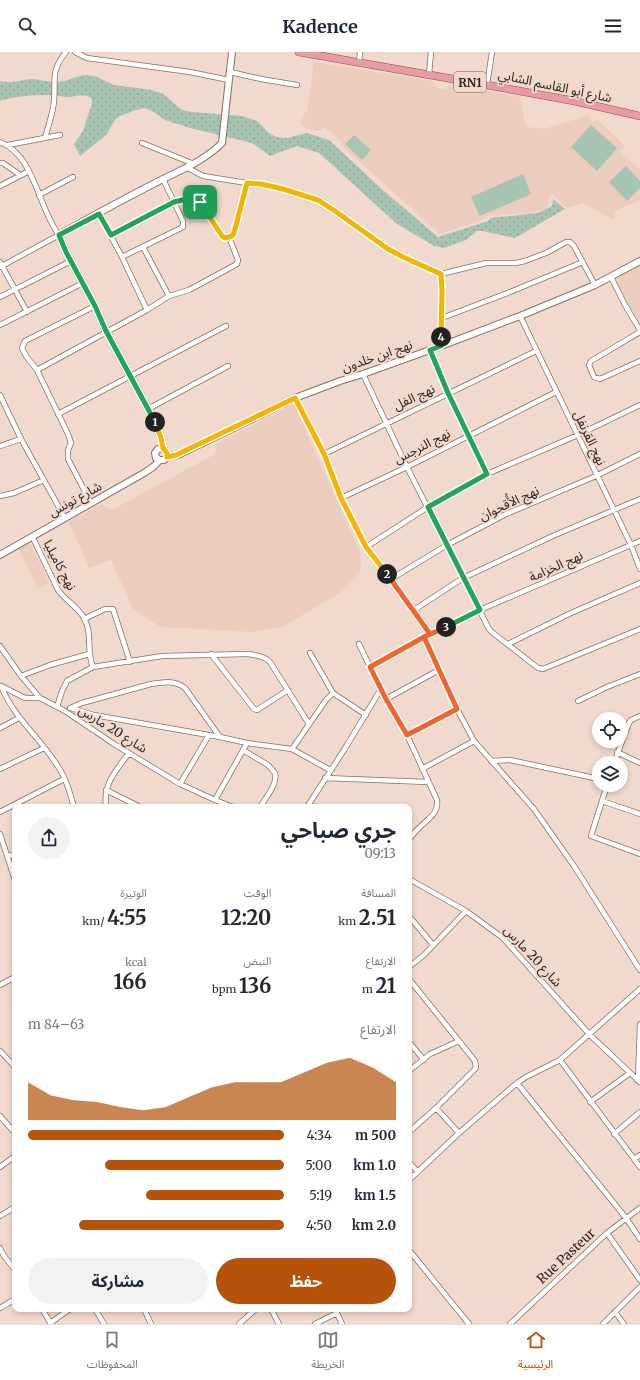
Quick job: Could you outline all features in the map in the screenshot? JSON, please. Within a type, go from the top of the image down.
[{"type":"main road","name":"شارع أبو القاسم الشابي","points":[[299,52],[326,54],[359,63],[574,101],[640,116]]},
{"type":"street","points":[[45,138],[54,102],[53,79],[58,62],[66,52]]},
{"type":"street","points":[[75,52],[87,58],[190,72],[229,80]]},
{"type":"street","points":[[27,312],[1,265],[163,179],[188,168],[213,152],[222,143],[232,52]]},
{"type":"street","points":[[359,63],[360,52]]},
{"type":"street","points":[[428,74],[431,52]]},
{"type":"street","points":[[487,85],[492,52]]},
{"type":"street","points":[[230,72],[297,85]]},
{"type":"street","points":[[8,145],[60,135]]},
{"type":"street","points":[[0,142],[8,145],[18,154],[29,171],[54,228],[59,235],[106,331],[158,430],[167,457],[164,460],[160,460],[156,458],[155,453],[158,449],[163,448]]},
{"type":"street","points":[[142,143],[194,164]]},
{"type":"street","points":[[0,163],[3,163],[20,175]]},
{"type":"street","points":[[188,168],[203,176],[261,184],[318,200],[388,249],[441,274],[486,263],[516,263],[525,261],[546,253],[568,241],[572,243],[595,285]]},
{"type":"street","points":[[0,186],[29,171]]},
{"type":"street","points":[[39,195],[73,177]]},
{"type":"street","points":[[122,257],[183,227],[183,222],[163,179]]},
{"type":"street","points":[[111,235],[174,202],[191,198],[200,202],[222,236],[225,238],[232,236],[247,183]]},
{"type":"street","points":[[99,214],[111,235],[147,310]]},
{"type":"street","points":[[37,370],[170,296],[189,290],[237,264],[238,260],[229,237]]},
{"type":"street","points":[[144,247],[170,296]]},
{"type":"street","name":"نهج ابن خلدون","points":[[167,457],[180,454],[295,398],[441,346],[520,316],[595,285],[640,260]]},
{"type":"street","points":[[0,298],[71,261]]},
{"type":"street","points":[[442,318],[583,262]]},
{"type":"street","points":[[441,274],[441,346]]},
{"type":"street","points":[[611,277],[640,331],[589,364],[594,377],[600,379],[640,361]]},
{"type":"street","points":[[0,325],[83,283]]},
{"type":"street","points":[[91,503],[68,459],[68,450],[71,443],[37,370],[26,356],[22,348],[25,341],[95,306]]},
{"type":"street","name":"نهج القرنفل","points":[[520,316],[578,435],[596,476],[631,545],[640,569]]},
{"type":"street","points":[[58,414],[226,326]]},
{"type":"street","points":[[430,350],[448,393],[487,474]]},
{"type":"street","name":"نهج الفل","points":[[324,454],[536,351]]},
{"type":"street","points":[[148,409],[228,366]]},
{"type":"street","points":[[363,374],[407,467],[489,629],[493,633],[538,668],[543,669],[640,629]]},
{"type":"street","name":"نهج النرجس","points":[[341,498],[407,467],[556,392]]},
{"type":"street","points":[[0,395],[21,439],[65,518]]},
{"type":"street","points":[[295,398],[324,454],[341,498],[366,547],[414,610],[430,634]]},
{"type":"street","points":[[366,547],[428,507],[487,474],[578,435],[640,405]]},
{"type":"street","points":[[0,446],[21,439]]},
{"type":"street","name":"نهج الأُقحوان","points":[[391,579],[447,545],[504,515],[596,476],[640,454]]},
{"type":"street","name":"شارع تونس","points":[[0,555],[150,470],[160,460]]},
{"type":"street","points":[[0,496],[14,493],[44,480]]},
{"type":"street","points":[[414,610],[463,578],[555,535],[640,499]]},
{"type":"street","name":"نهج كاميليا","points":[[32,536],[58,590],[62,596],[76,607],[84,619],[90,638],[89,654],[93,667]]},
{"type":"street","name":"نهج الخزامة","points":[[370,667],[424,637],[480,610],[640,541]]},
{"type":"street","points":[[508,644],[571,613],[640,583]]},
{"type":"street","points":[[84,619],[105,609],[113,609],[130,662]]},
{"type":"street","points":[[424,637],[457,709],[474,741],[534,809],[574,866],[640,970]]},
{"type":"street","points":[[359,644],[386,699],[407,735],[428,782],[438,800],[437,808],[431,818],[412,836]]},
{"type":"street","name":"شارع 20 مارس","points":[[0,646],[21,676],[40,698],[65,711],[94,731],[180,784],[226,804]]},
{"type":"street","points":[[310,653],[333,693],[366,715]]},
{"type":"street","points":[[21,676],[50,665],[89,654]]},
{"type":"street","points":[[211,654],[254,709],[257,710],[288,690]]},
{"type":"street","points":[[57,707],[67,681],[93,667],[130,662],[149,657],[247,654],[266,658],[275,669],[309,724]]},
{"type":"street","points":[[386,699],[439,670]]},
{"type":"street","points":[[578,701],[607,687],[640,674]]},
{"type":"street","points":[[65,711],[151,684],[162,682],[175,683],[180,684],[185,688],[220,737]]},
{"type":"street","points":[[1,686],[25,698],[40,698]]},
{"type":"street","points":[[1,686],[8,702],[44,748],[64,779],[73,804]]},
{"type":"street","points":[[309,804],[381,689]]},
{"type":"street","points":[[292,749],[333,693]]},
{"type":"street","points":[[71,708],[94,715],[247,743],[292,749],[330,770]]},
{"type":"street","points":[[407,735],[457,709]]},
{"type":"street","points":[[616,756],[631,720],[640,716]]},
{"type":"street","points":[[0,728],[19,718]]},
{"type":"street","points":[[180,784],[209,735]]},
{"type":"street","points":[[422,769],[474,741]]},
{"type":"street","points":[[216,800],[247,743]]},
{"type":"street","points":[[0,769],[44,748]]},
{"type":"street","points":[[243,750],[275,772],[276,779],[274,784],[262,804]]},
{"type":"street","points":[[106,804],[106,790],[109,781],[129,752]]},
{"type":"street","points":[[617,752],[640,763]]},
{"type":"street","points":[[491,761],[510,760],[592,778]]},
{"type":"street","points":[[326,778],[428,782]]},
{"type":"street","points":[[16,804],[64,779]]},
{"type":"street","points":[[106,790],[134,804]]},
{"type":"street","points":[[605,792],[591,836],[640,854]]},
{"type":"street","points":[[602,801],[640,814]]},
{"type":"street","points":[[0,812],[12,806]]},
{"type":"street","points":[[0,834],[12,871]]},
{"type":"street","points":[[0,852],[12,855]]},
{"type":"street","name":"شارع 20 مارس","points":[[414,882],[466,911],[503,938],[590,1035],[639,1081]]},
{"type":"street","points":[[412,964],[466,911]]},
{"type":"street","points":[[412,920],[433,945]]},
{"type":"street","points":[[0,985],[12,979]]},
{"type":"street","points":[[412,983],[475,1061],[476,1068],[436,1108],[412,1129]]},
{"type":"street","points":[[412,1177],[459,1133],[517,1083],[526,1076],[560,1060],[590,1035],[640,989]]},
{"type":"street","points":[[639,1081],[640,1024]]},
{"type":"street","points":[[412,1070],[437,1050],[459,1041]]},
{"type":"street","points":[[412,1046],[424,1060]]},
{"type":"street","points":[[0,1051],[12,1064]]},
{"type":"street","points":[[560,1060],[640,1167]]},
{"type":"street","points":[[590,1102],[630,1073]]},
{"type":"street","points":[[517,1083],[626,1218],[640,1239]]},
{"type":"street","points":[[436,1108],[459,1133]]},
{"type":"street","points":[[614,1134],[640,1112]]},
{"type":"street","points":[[0,1117],[12,1130]]},
{"type":"street","points":[[634,1159],[640,1155]]},
{"type":"street","points":[[0,1167],[12,1158]]},
{"type":"street","points":[[412,1165],[418,1172]]},
{"type":"street","name":"Rue Pasteur","points":[[510,1324],[607,1233],[640,1208]]},
{"type":"street","points":[[0,1216],[12,1209]]},
{"type":"street","points":[[607,1233],[640,1280]]},
{"type":"street","points":[[0,1248],[12,1266]]},
{"type":"street","points":[[412,1254],[469,1324]]},
{"type":"street","points":[[0,1260],[4,1256]]},
{"type":"street","points":[[603,1324],[640,1287]]},
{"type":"street","points":[[0,1308],[12,1301]]},
{"type":"street","points":[[44,1312],[51,1324],[66,1312]]},
{"type":"street","points":[[97,1312],[104,1324]]},
{"type":"street","points":[[145,1312],[151,1324]]},
{"type":"street","points":[[240,1324],[252,1312]]},
{"type":"street","points":[[273,1312],[279,1324]]},
{"type":"street","points":[[315,1324],[334,1312]]},
{"type":"street","points":[[336,1312],[342,1324]]},
{"type":"street","points":[[615,1312],[624,1324]]},
{"type":"shaded area","points":[[314,62],[432,81],[438,88],[446,90],[451,83],[520,97],[525,124],[529,129],[532,127],[544,129],[589,115],[592,122],[598,120],[625,146],[620,152],[640,170],[640,201],[614,211],[615,218],[612,219],[583,203],[567,208],[551,193],[547,208],[537,212],[487,216],[480,221],[440,234],[340,144],[342,142],[332,133],[323,127],[321,130],[317,131],[306,128],[301,124],[303,114],[307,112]]},
{"type":"shaded area","points":[[640,263],[640,322],[626,301],[616,282],[618,276]]},
{"type":"shaded area","points":[[294,404],[360,552],[360,573],[341,592],[284,626],[253,632],[161,627],[133,609],[111,560],[89,568],[69,522],[102,504],[112,510],[215,454],[216,444]]},
{"type":"shaded area","points":[[30,542],[49,583],[38,588],[18,547]]},
{"type":"green space","points":[[86,75],[95,76],[114,85],[152,90],[163,94],[182,110],[242,116],[257,121],[269,133],[276,137],[287,138],[307,133],[329,140],[385,192],[438,237],[488,221],[490,218],[538,213],[552,206],[553,199],[565,209],[515,238],[484,231],[477,231],[466,240],[444,248],[434,246],[397,224],[319,153],[297,146],[270,156],[252,143],[190,128],[165,120],[154,112],[145,108],[120,116],[115,120],[106,135],[80,156],[74,144],[85,125],[92,99],[83,95],[64,97],[56,95],[35,95],[21,96],[0,101],[0,81],[12,82],[31,79],[59,82]]},
{"type":"green space","points":[[591,125],[617,148],[597,171],[571,147]]},
{"type":"green space","points":[[354,135],[371,150],[362,160],[345,144]]},
{"type":"green space","points":[[626,166],[640,181],[640,188],[627,201],[609,182]]},
{"type":"green space","points":[[523,174],[531,194],[480,216],[471,197]]},
{"type":"route","points":[[200,202],[191,198],[174,202],[111,235],[99,214],[59,235],[66,252],[95,306],[129,376],[154,420],[163,448],[168,455],[167,457],[180,454],[295,398],[324,454],[341,498],[366,547],[414,610],[430,634],[424,637],[457,709],[407,735],[386,699],[370,667],[424,637],[480,610],[428,507],[487,474],[448,393],[430,350],[441,346],[441,274],[388,249],[335,211],[315,199],[283,189],[261,184],[247,183],[234,233],[232,236],[227,238],[222,236],[200,202]]}]
